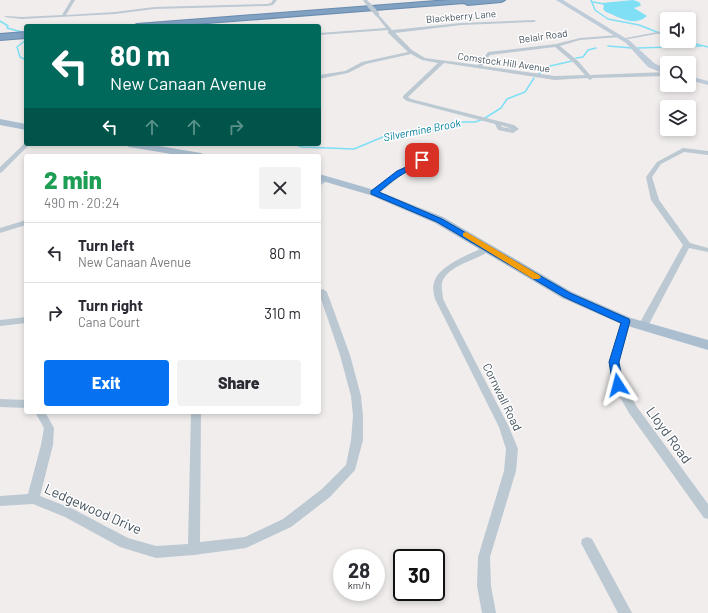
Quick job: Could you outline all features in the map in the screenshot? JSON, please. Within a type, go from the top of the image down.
[{"type":"highway","points":[[163,24],[478,0]]},
{"type":"highway","points":[[198,24],[501,0]]},
{"type":"highway","points":[[0,38],[24,36]]},
{"type":"main road","points":[[0,122],[24,127]]},
{"type":"main road","points":[[141,146],[189,154]]},
{"type":"main road","points":[[322,180],[374,193],[439,220],[567,295],[626,321],[708,345]]},
{"type":"street","points":[[63,16],[73,0]]},
{"type":"street","points":[[6,17],[22,18],[115,13],[154,8],[267,5],[272,4],[275,0]]},
{"type":"street","name":"Comstock Hill Avenue","points":[[365,0],[389,30],[411,53],[424,59],[547,78],[590,78],[660,74]]},
{"type":"street","points":[[559,0],[633,46],[651,65],[660,70]]},
{"type":"street","name":"Blackberry Lane","points":[[321,34],[461,24],[534,21]]},
{"type":"street","name":"Belair Road","points":[[479,68],[488,54],[556,45],[580,39],[620,38],[660,32]]},
{"type":"street","points":[[556,45],[576,62],[590,78]]},
{"type":"street","points":[[321,77],[346,72],[364,63],[411,53]]},
{"type":"street","points":[[442,62],[405,97],[409,100],[494,122]]},
{"type":"street","points":[[696,80],[708,83]]},
{"type":"street","points":[[0,171],[25,146]]},
{"type":"street","points":[[708,153],[683,150],[659,163],[649,177],[655,200],[687,245],[708,250]]},
{"type":"street","points":[[374,193],[400,172],[408,167],[419,164]]},
{"type":"street","points":[[0,232],[24,223]]},
{"type":"street","points":[[643,326],[687,245]]},
{"type":"street","name":"Cornwall Road","points":[[489,248],[452,267],[443,274],[438,283],[439,299],[504,427],[512,449],[510,471],[484,557],[484,586],[489,613]]},
{"type":"street","name":"Ledgewood Drive","points":[[0,501],[33,499],[68,513],[125,543],[156,552],[194,549],[246,542],[287,523],[326,493],[351,467],[357,440],[358,416],[356,396],[345,355],[321,294]]},
{"type":"street","points":[[0,323],[24,320]]},
{"type":"street","name":"Lloyd Road","points":[[626,321],[614,362],[618,385],[633,410],[708,514]]},
{"type":"street","points":[[0,403],[24,404]]},
{"type":"street","points":[[33,499],[47,445],[49,428],[41,414]]},
{"type":"street","points":[[194,549],[196,414]]},
{"type":"street","points":[[587,543],[626,613]]},
{"type":"water","points":[[633,0],[639,2],[641,5],[634,8],[647,16],[637,21],[622,19],[606,12],[603,9],[604,6],[602,3]]},
{"type":"waterway","points":[[591,0],[595,10],[608,19],[639,25],[660,33]]},
{"type":"waterway","points":[[593,2],[604,4]]},
{"type":"waterway","name":"Silvermine Brook","points":[[0,21],[8,26],[7,28],[22,32]]},
{"type":"waterway","name":"Silvermine Brook","points":[[24,42],[17,47],[20,57],[24,59]]},
{"type":"waterway","name":"Silvermine Brook","points":[[696,44],[708,47]]},
{"type":"waterway","name":"Silvermine Brook","points":[[608,46],[632,48]]},
{"type":"waterway","name":"Silvermine Brook","points":[[638,48],[701,46]]},
{"type":"waterway","name":"Silvermine Brook","points":[[576,58],[583,57],[588,50],[596,48]]},
{"type":"waterway","name":"Silvermine Brook","points":[[537,75],[550,66],[572,61]]},
{"type":"waterway","name":"Silvermine Brook","points":[[485,118],[501,108],[507,99],[525,92],[534,78]]},
{"type":"waterway","name":"Silvermine Brook","points":[[299,146],[354,149],[390,134],[412,133],[438,129],[456,122],[475,122],[481,120]]},
{"type":"slow traffic","points":[[466,235],[536,277]]},
{"type":"route","points":[[422,160],[418,162],[419,164],[408,167],[400,172],[374,193],[439,220],[474,239],[567,295],[626,321],[614,362],[618,385]]}]
